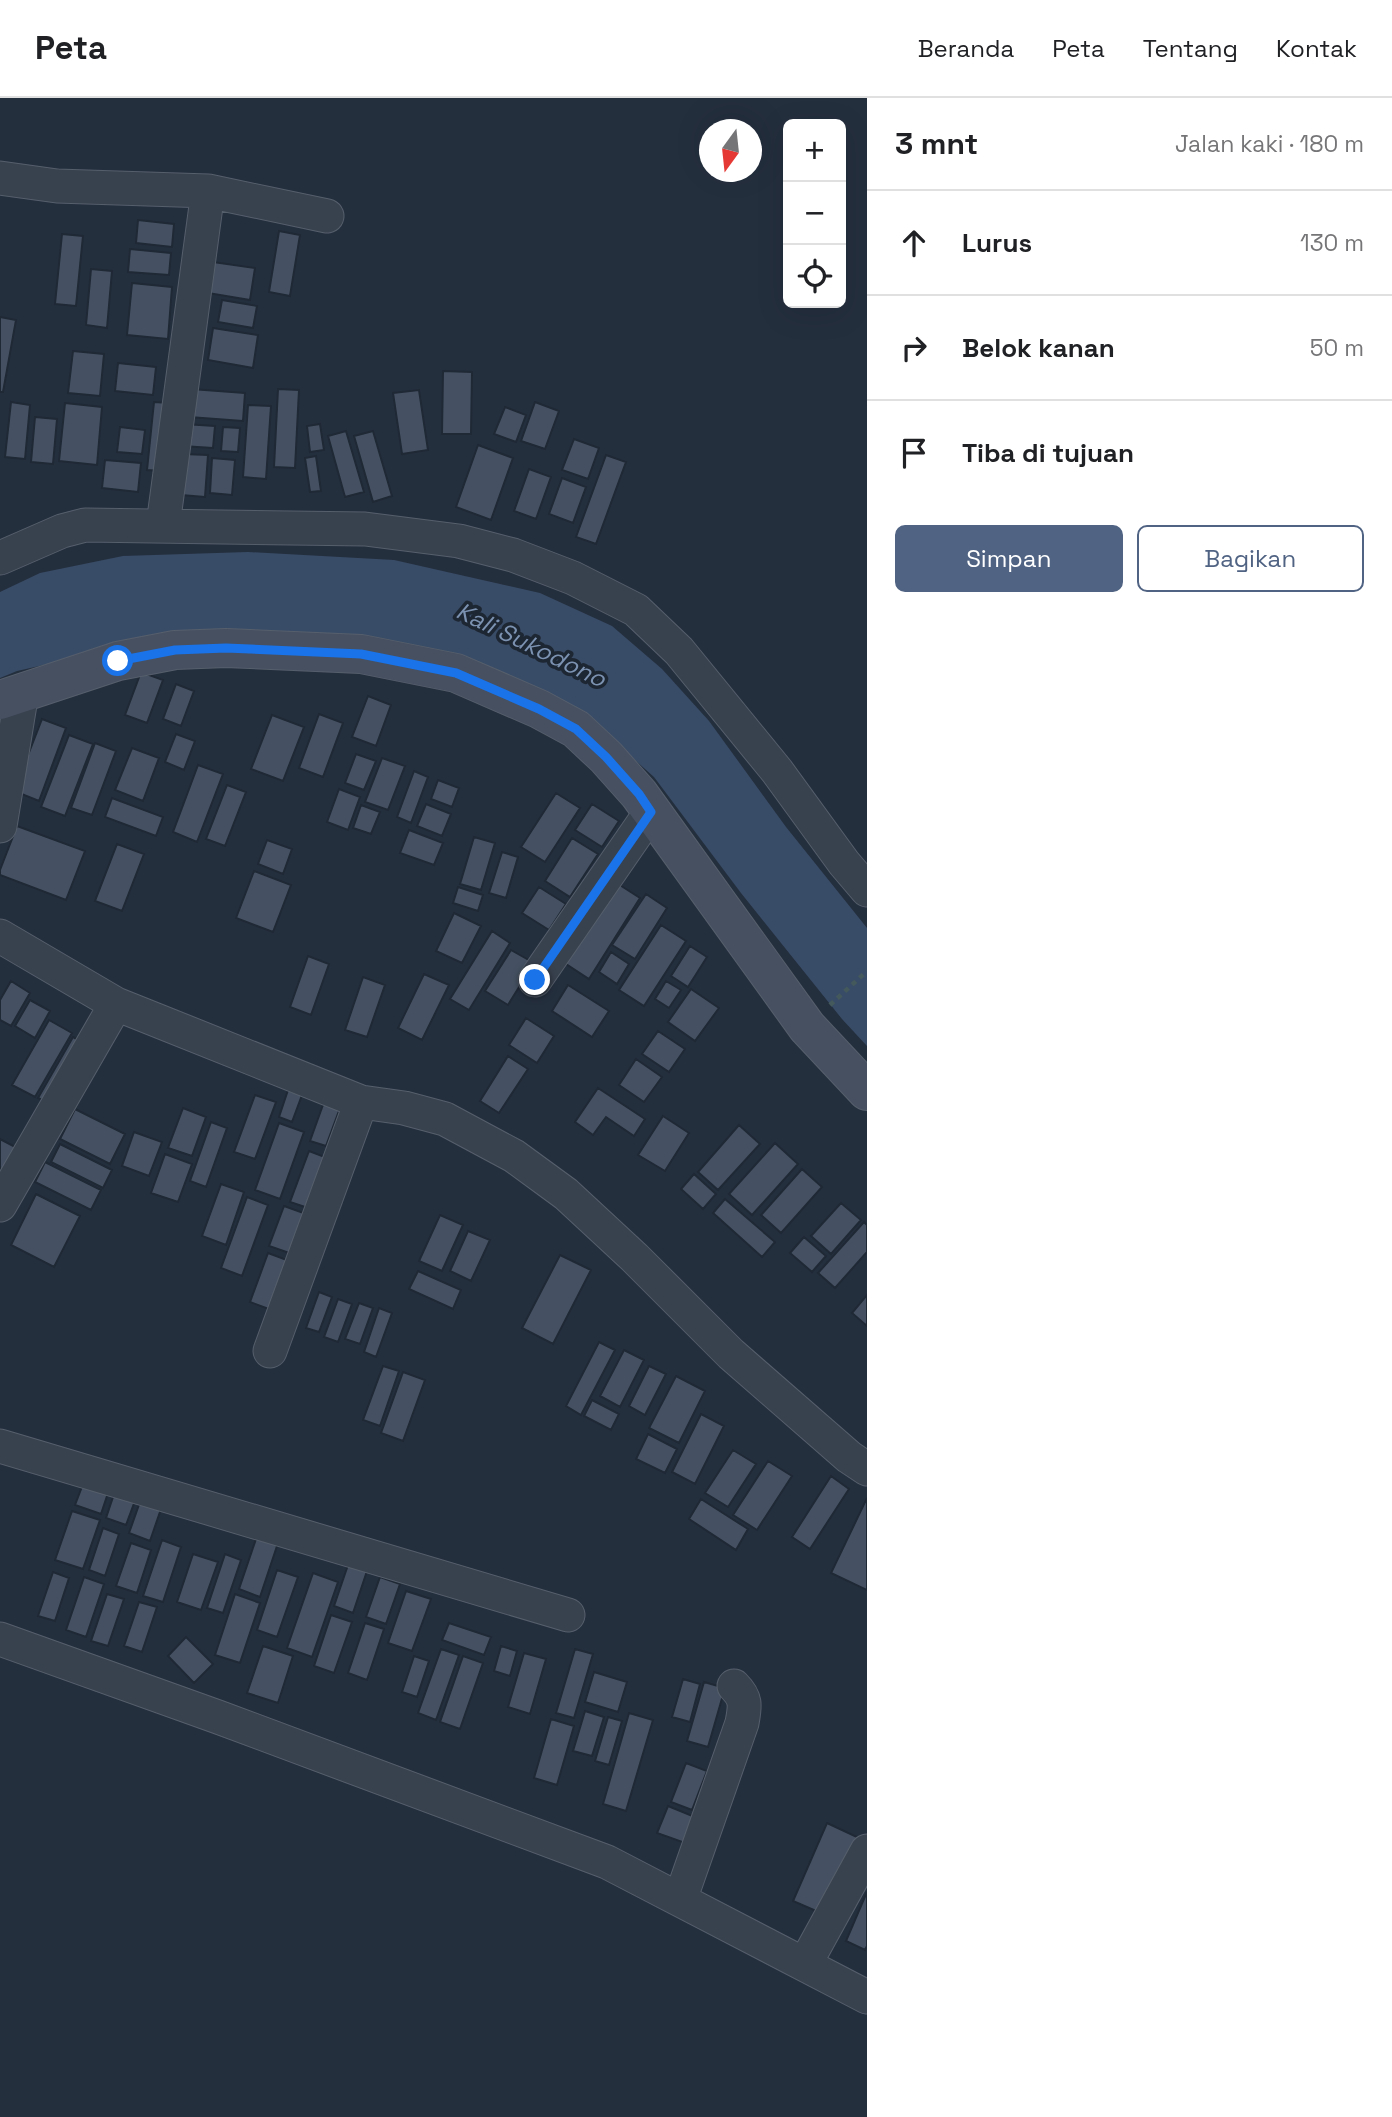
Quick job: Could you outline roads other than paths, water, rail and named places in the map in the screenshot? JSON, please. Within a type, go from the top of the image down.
[{"type":"main road","points":[[11,696],[118,661],[175,650],[226,648],[361,654],[456,673],[539,709],[576,729],[639,794],[807,1027],[867,1091]]},
{"type":"street","points":[[0,178],[57,186],[208,191],[327,216]]},
{"type":"street","points":[[163,525],[208,191]]},
{"type":"street","points":[[0,558],[62,531],[85,525],[365,529],[459,541],[513,555],[561,573],[636,610],[679,651],[777,771],[867,890]]},
{"type":"street","points":[[0,826],[11,696]]},
{"type":"street","points":[[535,980],[651,812]]},
{"type":"street","points":[[0,936],[116,1004],[361,1102],[404,1108],[445,1119],[514,1156],[566,1194],[731,1354],[849,1457],[867,1469]]},
{"type":"street","points":[[0,1205],[116,1004]]},
{"type":"street","points":[[270,1351],[361,1102]]},
{"type":"street","points":[[0,1446],[568,1615]]},
{"type":"street","points":[[0,1639],[607,1862],[867,1997]]},
{"type":"street","points":[[680,1900],[742,1723],[745,1706],[742,1694],[734,1686]]},
{"type":"street","points":[[805,1965],[867,1852]]},
{"type":"water","name":"Kali Sukodono","points":[[248,552],[394,560],[540,593],[612,626],[662,669],[709,721],[786,827],[867,928],[867,1046],[842,1019],[741,893],[654,777],[588,718],[335,638],[204,629],[17,671],[0,678],[0,592],[40,573],[123,556]]}]
